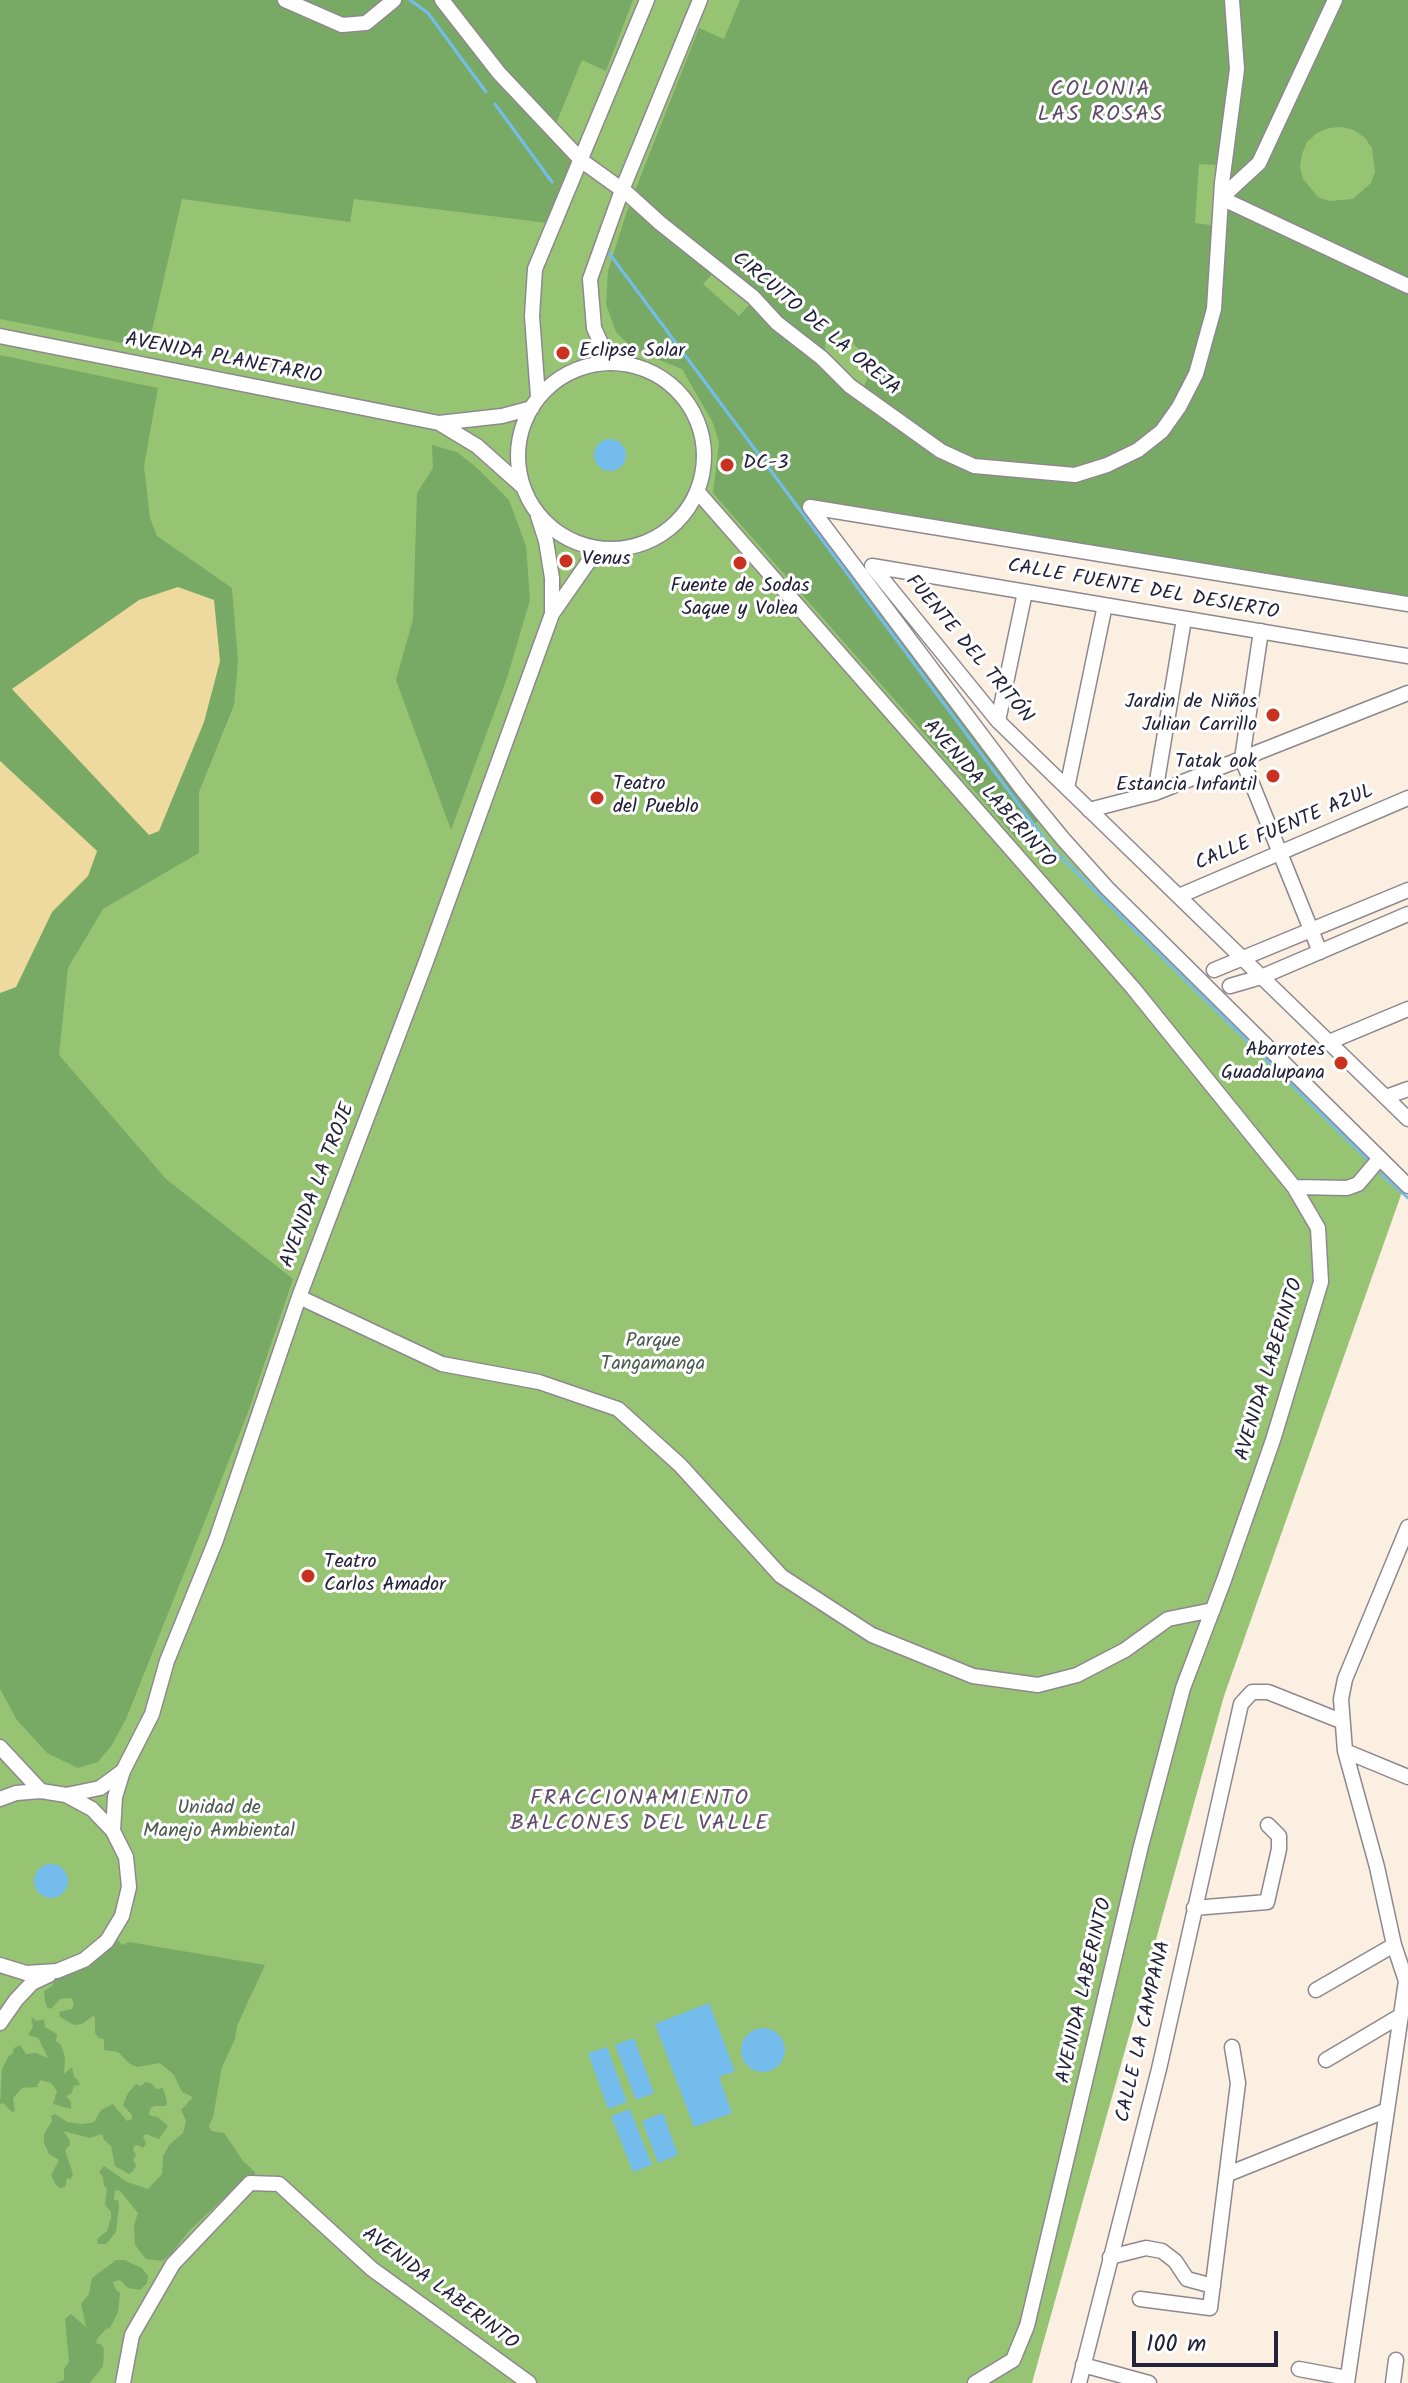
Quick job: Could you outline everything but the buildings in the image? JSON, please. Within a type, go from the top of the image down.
[{"type":"street","points":[[285,0],[342,25],[366,23],[394,0]]},
{"type":"street","name":"CIRCUITO DE LA OREJA","points":[[442,0],[499,73],[582,161],[753,297],[777,323],[822,358],[850,386],[941,451],[974,466],[1075,475],[1107,465],[1138,450],[1162,431],[1196,374],[1214,309],[1221,198],[1237,69],[1232,0]]},
{"type":"street","points":[[535,402],[532,316],[535,269],[647,0]]},
{"type":"street","points":[[622,363],[583,374],[562,376],[535,402],[523,424],[517,455],[522,486],[537,513],[559,534],[587,546],[618,549],[647,542],[673,526],[692,502],[703,474],[704,443],[695,414],[677,390],[653,372],[622,363],[605,352],[594,328],[590,279],[622,190],[700,0]]},
{"type":"street","points":[[1335,0],[1259,163],[1221,198],[1408,286]]},
{"type":"street","name":"AVENIDA PLANETARIO","points":[[0,336],[439,423],[502,416],[535,402]]},
{"type":"street","name":"AVENIDA PLANETARIO","points":[[439,423],[477,446],[522,486]]},
{"type":"street","name":"AVENIDA LABERINTO","points":[[697,491],[1133,988],[1294,1187],[1318,1228],[1321,1282],[1273,1440],[1183,1688],[1141,1846],[1027,2326],[1013,2360],[975,2383]]},
{"type":"street","points":[[1408,604],[810,507],[1063,839],[1107,888],[1408,1186]]},
{"type":"street","name":"AVENIDA LA TROJE","points":[[537,513],[546,541],[552,578],[552,614]]},
{"type":"street","name":"AVENIDA LA TROJE","points":[[113,1831],[115,1797],[123,1771],[152,1714],[167,1661],[216,1540],[299,1297],[427,959],[552,614],[589,561],[618,549]]},
{"type":"street","name":"CALLE FUENTE DEL DESIERTO","points":[[872,566],[1408,656]]},
{"type":"street","name":"FUENTE DEL TRITÓN","points":[[872,566],[998,721],[1408,1119]]},
{"type":"street","points":[[998,721],[1025,592]]},
{"type":"street","points":[[1067,788],[1105,605]]},
{"type":"street","points":[[1155,793],[1184,619]]},
{"type":"street","points":[[1261,631],[1242,759],[1320,952]]},
{"type":"street","points":[[1089,810],[1155,793],[1408,693]]},
{"type":"street","name":"CALLE FUENTE AZUL","points":[[1179,896],[1408,798]]},
{"type":"street","points":[[1214,970],[1408,890]]},
{"type":"street","points":[[1230,986],[1261,977],[1408,914]]},
{"type":"street","points":[[1329,1042],[1408,1009]]},
{"type":"street","points":[[1386,1097],[1408,1089]]},
{"type":"street","points":[[1294,1187],[1347,1188],[1358,1184],[1380,1158]]},
{"type":"street","points":[[299,1297],[442,1364],[539,1382],[618,1409],[680,1465],[781,1576],[872,1635],[973,1676],[1038,1685],[1077,1675],[1125,1650],[1168,1619],[1213,1610]]},
{"type":"street","points":[[1299,2369],[1347,2381],[1385,2111],[1407,1981],[1394,1945],[1377,1867],[1345,1751],[1341,1721],[1345,1679],[1408,1527]]},
{"type":"street","name":"CALLE LA CAMPANA","points":[[1079,2383],[1159,2069],[1241,1704],[1252,1692],[1268,1692],[1341,1721]]},
{"type":"street","points":[[0,1747],[41,1791]]},
{"type":"street","points":[[1345,1751],[1408,1777]]},
{"type":"street","points":[[66,1795],[100,1788],[123,1771]]},
{"type":"street","points":[[0,1799],[16,1793],[41,1791],[66,1795],[92,1809],[113,1831],[126,1857],[129,1887],[122,1916],[107,1941],[84,1960],[32,1983],[0,2023]]},
{"type":"street","points":[[1194,1908],[1267,1902],[1279,1849],[1279,1836],[1268,1825]]},
{"type":"street","points":[[1316,1990],[1394,1945]]},
{"type":"street","points":[[0,1965],[26,1973],[57,1971]]},
{"type":"street","points":[[1326,2060],[1400,2016]]},
{"type":"street","points":[[1140,2299],[1210,2308],[1238,2083],[1232,2047]]},
{"type":"street","points":[[1228,2174],[1385,2111]]},
{"type":"street","name":"AVENIDA LABERINTO","points":[[123,2383],[132,2335],[173,2264],[250,2183],[279,2184],[372,2269],[529,2383]]},
{"type":"street","points":[[1110,2257],[1146,2248],[1162,2251],[1175,2261],[1187,2279],[1213,2286]]},
{"type":"street","points":[[1178,2304],[1187,2279]]},
{"type":"street","points":[[1393,2383],[1396,2360]]},
{"type":"street","points":[[1083,2365],[1149,2383]]},
{"type":"green space","name":"Parque Tangamanga","points":[[0,0],[1408,0],[1408,609],[821,517],[945,673],[1047,814],[1163,939],[1408,1175],[1224,1696],[1032,2383],[0,2383]]},
{"type":"green space","points":[[0,0],[633,0],[606,71],[582,60],[553,131],[578,157],[548,223],[354,199],[350,222],[182,199],[148,348],[0,319]]},
{"type":"green space","points":[[740,0],[1408,0],[1408,609],[822,516],[945,673],[1047,814],[1016,838],[713,493],[719,443],[713,423],[682,369],[634,350],[616,332],[606,304],[608,271],[627,211],[699,28],[724,39]],"holes":[[[1329,128],[1354,130],[1372,148],[1375,172],[1371,183],[1353,199],[1329,201],[1318,197],[1303,179],[1300,166],[1307,142]],[[1199,164],[1216,165],[1211,225],[1195,223]],[[714,272],[749,305],[739,316],[703,284]],[[831,332],[850,341],[863,353],[870,371],[863,389],[825,357],[825,341]]]},
{"type":"green space","points":[[0,355],[158,388],[144,466],[150,518],[157,536],[232,588],[238,662],[234,705],[199,792],[199,853],[103,909],[68,968],[59,1055],[166,1179],[293,1279],[247,1415],[126,1719],[112,1745],[98,1762],[78,1768],[47,1753],[17,1720],[0,1689],[0,993],[16,987],[52,912],[88,876],[97,851],[0,761]]},
{"type":"green space","points":[[432,445],[457,452],[509,500],[526,546],[530,600],[507,678],[451,830],[396,680],[413,619],[417,493],[433,468]]},
{"type":"green space","points":[[115,1937],[122,1945],[129,1942],[265,1965],[222,2067],[209,2126],[212,2131],[224,2133],[243,2161],[255,2172],[255,2177],[243,2180],[162,2261],[146,2259],[135,2245],[134,2225],[138,2213],[120,2191],[116,2190],[114,2195],[119,2206],[116,2232],[106,2244],[98,2244],[97,2239],[107,2231],[111,2218],[111,2212],[105,2205],[107,2188],[99,2172],[104,2166],[127,2182],[148,2189],[162,2174],[163,2156],[169,2145],[183,2133],[186,2121],[181,2110],[193,2097],[182,2092],[174,2075],[160,2063],[137,2067],[118,2052],[104,2050],[104,2039],[95,2033],[95,2017],[74,2025],[60,2017],[59,2012],[72,2009],[74,2003],[71,1998],[60,1999],[51,2009],[45,2001],[44,1991],[52,1986],[60,1971]]},
{"type":"green space","points":[[31,2017],[37,2021],[44,2019],[45,2027],[57,2034],[56,2041],[65,2057],[64,2074],[72,2067],[78,2080],[80,2085],[74,2086],[71,2094],[66,2096],[71,2102],[71,2109],[53,2104],[57,2091],[51,2083],[40,2080],[37,2087],[22,2088],[13,2098],[15,2111],[0,2104],[2,2069],[14,2048],[20,2045],[26,2054],[36,2053],[48,2058],[38,2038],[28,2035],[33,2027]]},
{"type":"green space","points":[[145,2082],[156,2089],[163,2088],[166,2106],[154,2106],[149,2115],[158,2117],[168,2126],[159,2139],[146,2134],[143,2136],[146,2144],[143,2148],[134,2146],[136,2155],[133,2160],[136,2165],[133,2171],[129,2174],[115,2166],[111,2146],[102,2134],[90,2138],[63,2131],[69,2139],[70,2145],[65,2150],[73,2174],[71,2179],[67,2178],[65,2187],[55,2184],[51,2175],[59,2160],[49,2154],[44,2143],[51,2116],[55,2114],[67,2122],[94,2122],[101,2110],[113,2104],[127,2121],[132,2119],[123,2105],[128,2093],[136,2084],[141,2086]]},
{"type":"green space","points":[[116,2260],[142,2268],[148,2276],[147,2283],[140,2290],[128,2288],[120,2280],[113,2282],[120,2293],[118,2312],[110,2328],[96,2343],[102,2345],[104,2350],[103,2366],[90,2383],[56,2383],[64,2380],[64,2369],[69,2362],[65,2319],[71,2314],[86,2327],[81,2304],[89,2294],[92,2278]]},
{"type":"sand","points":[[178,587],[214,600],[220,661],[204,722],[159,831],[149,835],[12,689],[139,600]]},
{"type":"sand","points":[[0,761],[97,851],[88,876],[52,912],[16,987],[0,993]]},
{"type":"water","points":[[610,439],[621,444],[626,455],[621,466],[610,471],[599,466],[594,455],[599,444]]},
{"type":"water","points":[[51,1864],[63,1869],[68,1881],[63,1893],[51,1898],[39,1893],[34,1881],[39,1869]]},
{"type":"water","points":[[709,2003],[735,2071],[719,2077],[732,2113],[694,2127],[655,2024]]},
{"type":"water","points":[[763,2028],[778,2035],[785,2050],[778,2065],[763,2072],[748,2065],[741,2050],[748,2035]]},
{"type":"water","points":[[634,2038],[654,2093],[636,2100],[615,2045]]},
{"type":"water","points":[[607,2047],[627,2102],[608,2109],[588,2053]]},
{"type":"water","points":[[630,2109],[652,2165],[633,2172],[611,2116]]},
{"type":"water","points":[[663,2113],[678,2155],[658,2163],[642,2121]]},
{"type":"waterway","points":[[410,0],[428,13],[486,92]]},
{"type":"waterway","points":[[495,104],[552,182]]},
{"type":"waterway","points":[[609,253],[1049,845],[1367,1159]]},
{"type":"waterway","points":[[1381,1174],[1408,1198]]},
{"type":"place","name":"Eclipse Solar","points":[[563,353]]},
{"type":"place","name":"DC-3","points":[[727,465]]},
{"type":"place","name":"Venus","points":[[566,561]]},
{"type":"place","name":"Fuente de Sodas Saque y Volea","points":[[740,563]]},
{"type":"place","name":"Jardin de Niños Julian Carrillo","points":[[1273,715]]},
{"type":"place","name":"Tatak ook Estancia Infantil","points":[[1273,776]]},
{"type":"place","name":"Teatro del Pueblo","points":[[597,798]]},
{"type":"place","name":"Abarrotes Guadalupana","points":[[1341,1063]]},
{"type":"place","name":"Teatro Carlos Amador","points":[[308,1576]]},
{"type":"district","name":"COLONIA LAS ROSAS","points":[[1101,104]]},
{"type":"district","name":"FRACCIONAMIENTO BALCONES DEL VALLE","points":[[640,1812]]},
{"type":"park label","name":"Unidad de Manejo Ambiental","points":[[219,1822]]}]
